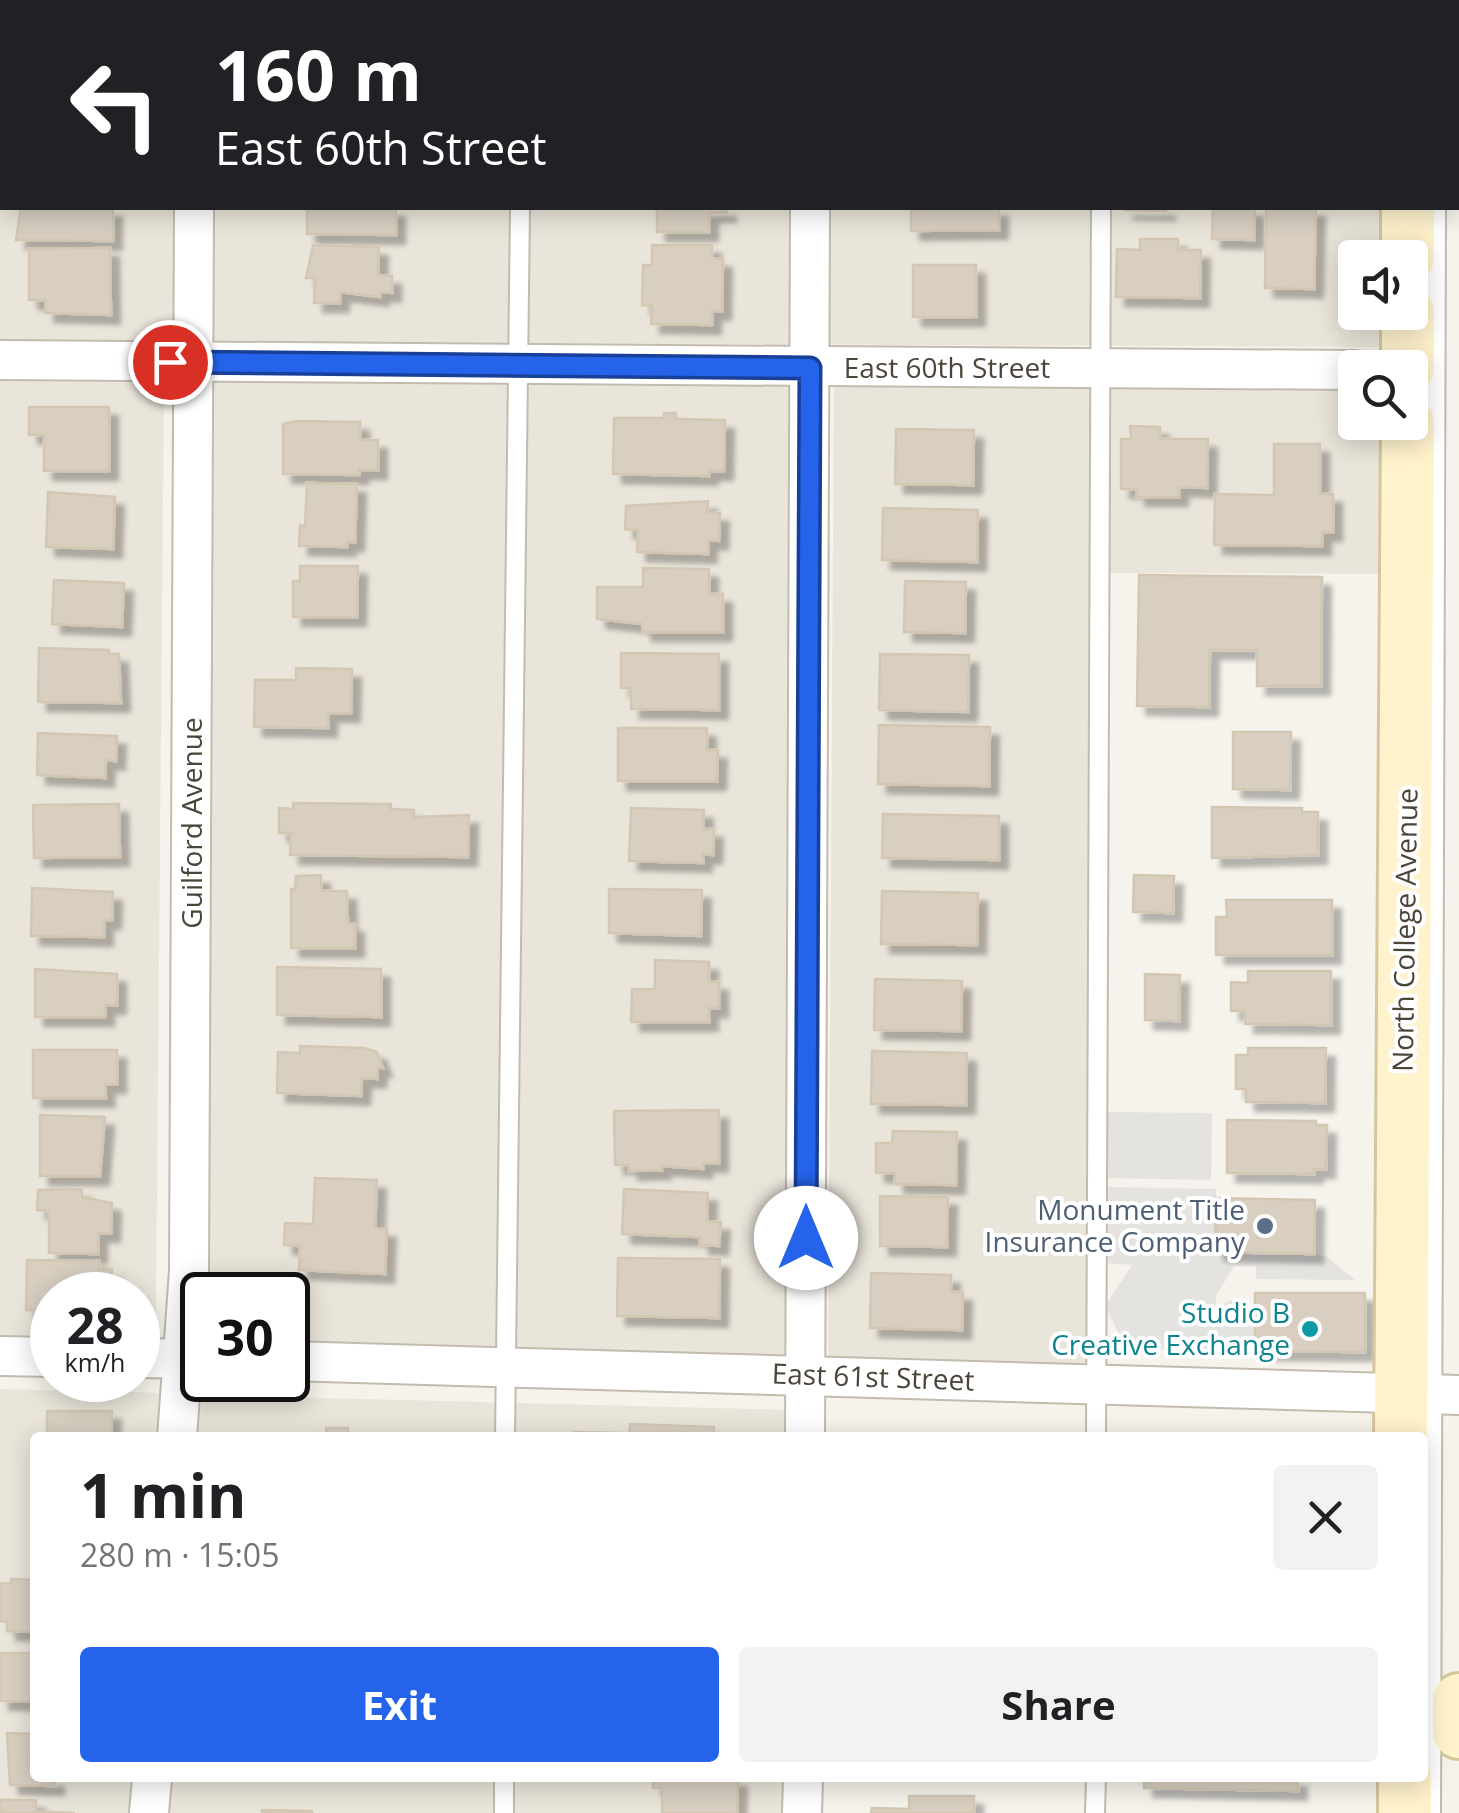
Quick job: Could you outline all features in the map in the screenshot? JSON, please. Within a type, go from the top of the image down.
[{"type":"main road","points":[[1408,210],[1408,240]]},
{"type":"main road","name":"North College Avenue","points":[[1408,440],[1423,1405]]},
{"type":"main road","points":[[1459,1700],[1459,1732]]},
{"type":"main road","points":[[1405,1782],[1405,1813]]},
{"type":"street","name":"Guilford Avenue","points":[[191,1272],[194,210]]},
{"type":"street","points":[[805,1432],[810,210]]},
{"type":"street","name":"East 60th Street","points":[[0,360],[1338,370]]},
{"type":"street","points":[[0,1356],[30,1357]]},
{"type":"street","name":"East 61st Street","points":[[310,1362],[1097,1384],[1423,1405]]},
{"type":"street","name":"Guilford Avenue","points":[[178,1432],[184,1402]]},
{"type":"street","points":[[149,1813],[152,1782]]},
{"type":"street","points":[[802,1813],[803,1782]]},
{"type":"lane","points":[[505,1432],[520,210]]},
{"type":"lane","points":[[1096,1432],[1097,370],[1102,332],[1101,210]]},
{"type":"lane","name":"North College Avenue","points":[[1424,1432],[1436,210]]},
{"type":"lane","name":"North College Avenue","points":[[1428,1660],[1431,1813]]},
{"type":"lane","points":[[504,1782],[504,1813]]},
{"type":"lane","points":[[1096,1782],[1096,1813]]},
{"type":"shaded area","points":[[0,210],[1400,210],[1400,240],[1338,240],[1338,330],[1398,330],[1396,347],[0,341]]},
{"type":"shaded area","points":[[834,374],[1338,388],[1338,440],[1394,440],[1397,574],[1092,573],[1087,1364],[828,1360]]},
{"type":"shaded area","points":[[792,377],[787,1358],[310,1348],[310,1272],[202,1272],[208,381]]},
{"type":"shaded area","points":[[0,381],[164,383],[156,1272],[30,1272],[30,1340],[0,1339]]},
{"type":"shaded area","points":[[1108,1112],[1212,1113],[1211,1180],[1107,1178]]},
{"type":"shaded area","points":[[1106,1187],[1216,1189],[1216,1252],[1326,1256],[1355,1280],[1256,1279],[1256,1266],[1234,1266],[1216,1296],[1216,1306],[1232,1300],[1255,1311],[1254,1346],[1232,1351],[1127,1349],[1105,1306],[1132,1265],[1106,1263]]},
{"type":"shaded area","points":[[0,1389],[30,1390],[30,1402],[160,1402],[160,1393],[168,1393],[164,1432],[30,1432],[30,1782],[135,1782],[133,1813],[0,1813]]},
{"type":"shaded area","points":[[310,1398],[791,1410],[791,1432],[199,1432],[201,1402],[310,1402]]},
{"type":"shaded area","points":[[172,1782],[787,1782],[787,1813],[169,1813]]},
{"type":"building","points":[[21,210],[113,210],[113,241],[16,240]]},
{"type":"building","points":[[307,210],[396,210],[396,235],[307,234]]},
{"type":"building","points":[[657,210],[727,210],[709,213],[709,232],[657,232]]},
{"type":"building","points":[[911,210],[999,210],[999,230],[911,231]]},
{"type":"building","points":[[1213,210],[1255,210],[1254,240],[1212,239]]},
{"type":"building","points":[[1266,210],[1316,210],[1314,289],[1265,288]]},
{"type":"building","points":[[1140,239],[1178,239],[1178,250],[1201,250],[1200,298],[1116,297],[1117,249],[1140,250]]},
{"type":"building","points":[[313,245],[379,247],[378,275],[392,276],[392,293],[380,292],[380,297],[340,292],[340,303],[314,303],[315,278],[306,278]]},
{"type":"building","points":[[652,245],[712,245],[712,258],[723,259],[722,311],[712,311],[712,325],[651,324],[652,306],[642,305],[643,265],[652,265]]},
{"type":"building","points":[[110,248],[111,315],[45,313],[46,300],[29,300],[29,249]]},
{"type":"building","points":[[913,265],[976,265],[976,317],[913,317]]},
{"type":"building","points":[[29,407],[109,407],[109,471],[44,471],[44,435],[29,435]]},
{"type":"building","points":[[664,413],[676,413],[676,419],[725,420],[724,471],[709,471],[709,476],[613,474],[614,418],[664,418]]},
{"type":"building","points":[[360,422],[360,440],[378,440],[378,470],[359,470],[359,475],[283,474],[283,424]]},
{"type":"building","points":[[1130,426],[1160,427],[1160,439],[1208,439],[1207,488],[1179,487],[1179,497],[1136,497],[1137,489],[1121,489],[1121,439],[1131,439]]},
{"type":"building","points":[[896,429],[974,430],[973,485],[895,484]]},
{"type":"building","points":[[1274,444],[1320,444],[1320,494],[1333,494],[1333,532],[1322,532],[1322,546],[1214,545],[1215,494],[1274,495]]},
{"type":"building","points":[[307,483],[357,484],[355,542],[347,542],[347,547],[299,546],[300,525],[305,526]]},
{"type":"building","points":[[48,492],[115,497],[113,549],[46,547]]},
{"type":"building","points":[[708,501],[707,513],[720,513],[719,541],[708,540],[708,554],[637,552],[638,530],[625,529],[626,506]]},
{"type":"building","points":[[883,508],[978,510],[977,562],[882,560]]},
{"type":"building","points":[[300,566],[358,566],[357,617],[293,617],[293,581],[300,581]]},
{"type":"building","points":[[643,568],[709,569],[709,594],[723,594],[723,632],[643,632],[642,624],[597,619],[597,587],[643,587]]},
{"type":"building","points":[[1139,575],[1322,577],[1321,686],[1257,686],[1257,650],[1210,650],[1209,707],[1137,706]]},
{"type":"building","points":[[54,580],[124,583],[122,627],[52,624]]},
{"type":"building","points":[[905,581],[966,582],[965,633],[904,632]]},
{"type":"building","points":[[39,648],[109,650],[109,654],[119,654],[121,703],[38,702]]},
{"type":"building","points":[[621,653],[719,654],[719,710],[631,709],[631,688],[621,688]]},
{"type":"building","points":[[880,654],[969,655],[968,712],[879,710]]},
{"type":"building","points":[[296,668],[352,669],[351,713],[328,713],[328,728],[254,727],[255,680],[296,680]]},
{"type":"building","points":[[879,725],[990,727],[989,786],[878,784]]},
{"type":"building","points":[[618,728],[707,728],[707,750],[718,750],[717,781],[618,781]]},
{"type":"building","points":[[1233,732],[1291,732],[1290,790],[1233,789]]},
{"type":"building","points":[[38,733],[117,736],[116,761],[106,760],[105,778],[37,775]]},
{"type":"building","points":[[293,803],[391,804],[391,809],[414,810],[414,817],[469,815],[468,857],[290,855],[291,833],[279,833],[279,808],[293,809]]},
{"type":"building","points":[[119,804],[120,857],[34,858],[33,805]]},
{"type":"building","points":[[1212,807],[1302,808],[1302,812],[1318,812],[1318,855],[1212,858]]},
{"type":"building","points":[[631,808],[704,810],[703,829],[714,829],[713,855],[703,854],[703,863],[629,861]]},
{"type":"building","points":[[883,814],[999,816],[999,860],[882,858]]},
{"type":"building","points":[[321,875],[321,891],[347,891],[348,923],[355,924],[355,948],[291,948],[291,889],[295,889],[296,876]]},
{"type":"building","points":[[1134,875],[1174,876],[1173,913],[1133,912]]},
{"type":"building","points":[[32,888],[113,892],[112,920],[104,920],[104,937],[31,936]]},
{"type":"building","points":[[609,889],[702,890],[701,936],[609,933]]},
{"type":"building","points":[[882,891],[978,893],[977,945],[881,944]]},
{"type":"building","points":[[1226,900],[1332,900],[1332,955],[1216,955],[1216,917],[1227,917]]},
{"type":"building","points":[[655,960],[709,962],[709,982],[719,982],[719,1008],[709,1008],[709,1022],[631,1022],[632,989],[655,989]]},
{"type":"building","points":[[277,967],[381,969],[381,1017],[277,1015]]},
{"type":"building","points":[[35,969],[117,974],[117,1005],[105,1005],[105,1017],[35,1017]]},
{"type":"building","points":[[1248,971],[1331,971],[1331,1025],[1245,1024],[1245,1011],[1231,1011],[1231,982],[1248,983]]},
{"type":"building","points":[[1145,974],[1180,975],[1179,1021],[1145,1020]]},
{"type":"building","points":[[875,979],[962,981],[961,1031],[874,1030]]},
{"type":"building","points":[[300,1046],[364,1048],[377,1052],[383,1068],[378,1067],[377,1079],[362,1078],[361,1096],[277,1093],[278,1052],[300,1053]]},
{"type":"building","points":[[1248,1048],[1326,1048],[1325,1103],[1246,1102],[1246,1089],[1236,1089],[1236,1055],[1248,1055]]},
{"type":"building","points":[[33,1050],[117,1050],[117,1084],[105,1084],[106,1098],[33,1098]]},
{"type":"building","points":[[872,1051],[967,1053],[966,1105],[871,1104]]},
{"type":"building","points":[[719,1110],[719,1163],[703,1163],[703,1169],[661,1166],[662,1170],[629,1171],[629,1165],[615,1165],[614,1111]]},
{"type":"building","points":[[40,1115],[105,1117],[100,1176],[40,1176]]},
{"type":"building","points":[[1227,1120],[1316,1121],[1316,1125],[1327,1125],[1326,1169],[1314,1169],[1314,1174],[1227,1173]]},
{"type":"building","points":[[893,1131],[957,1132],[956,1185],[895,1184],[895,1173],[876,1173],[876,1143],[892,1143]]},
{"type":"building","points":[[315,1178],[377,1180],[375,1228],[387,1229],[385,1274],[299,1270],[300,1246],[284,1245],[285,1223],[313,1224]]},
{"type":"building","points":[[82,1189],[82,1197],[112,1203],[111,1233],[98,1233],[98,1254],[49,1253],[49,1211],[37,1210],[38,1190]]},
{"type":"building","points":[[624,1189],[708,1193],[707,1221],[721,1222],[719,1246],[700,1245],[700,1237],[622,1234]]},
{"type":"building","points":[[880,1196],[948,1197],[947,1247],[880,1246]]},
{"type":"building","name":"Monument Title Insurance Company","points":[[1216,1198],[1315,1200],[1314,1254],[1215,1252]]},
{"type":"building","points":[[618,1258],[720,1259],[719,1318],[617,1316]]},
{"type":"building","points":[[27,1260],[99,1261],[99,1269],[112,1270],[30,1272],[30,1310],[26,1310]]},
{"type":"building","points":[[871,1273],[951,1275],[951,1292],[963,1292],[962,1330],[870,1328]]},
{"type":"building","name":"Studio B Creative Exchange","points":[[1255,1293],[1365,1293],[1365,1352],[1255,1351]]},
{"type":"building","points":[[47,1411],[112,1411],[111,1432],[47,1432]]},
{"type":"building","points":[[630,1424],[714,1427],[714,1432],[629,1432]]},
{"type":"building","points":[[326,1428],[348,1428],[348,1432],[326,1432]]},
{"type":"building","points":[[11,1579],[30,1580],[30,1632],[7,1631],[7,1622],[0,1621],[0,1583],[11,1584]]},
{"type":"building","points":[[0,1653],[30,1653],[30,1701],[0,1701]]},
{"type":"building","points":[[7,1733],[30,1734],[30,1782],[55,1782],[55,1786],[10,1785]]},
{"type":"building","points":[[653,1782],[738,1782],[737,1813],[662,1813],[662,1788],[653,1788]]},
{"type":"building","points":[[1144,1782],[1298,1782],[1298,1791],[1144,1788]]},
{"type":"building","points":[[909,1796],[974,1796],[974,1813],[871,1813],[872,1808],[909,1809]]},
{"type":"building","points":[[0,1800],[36,1800],[36,1811],[75,1813],[0,1813]]},
{"type":"building","points":[[312,1811],[312,1813],[262,1813]]},
{"type":"place","name":"Monument Title Insurance Company","points":[[1265,1226]]},
{"type":"place","name":"Studio B Creative Exchange","points":[[1310,1329]]},
{"type":"route","points":[[170,362],[810,368],[806,1238]]}]
